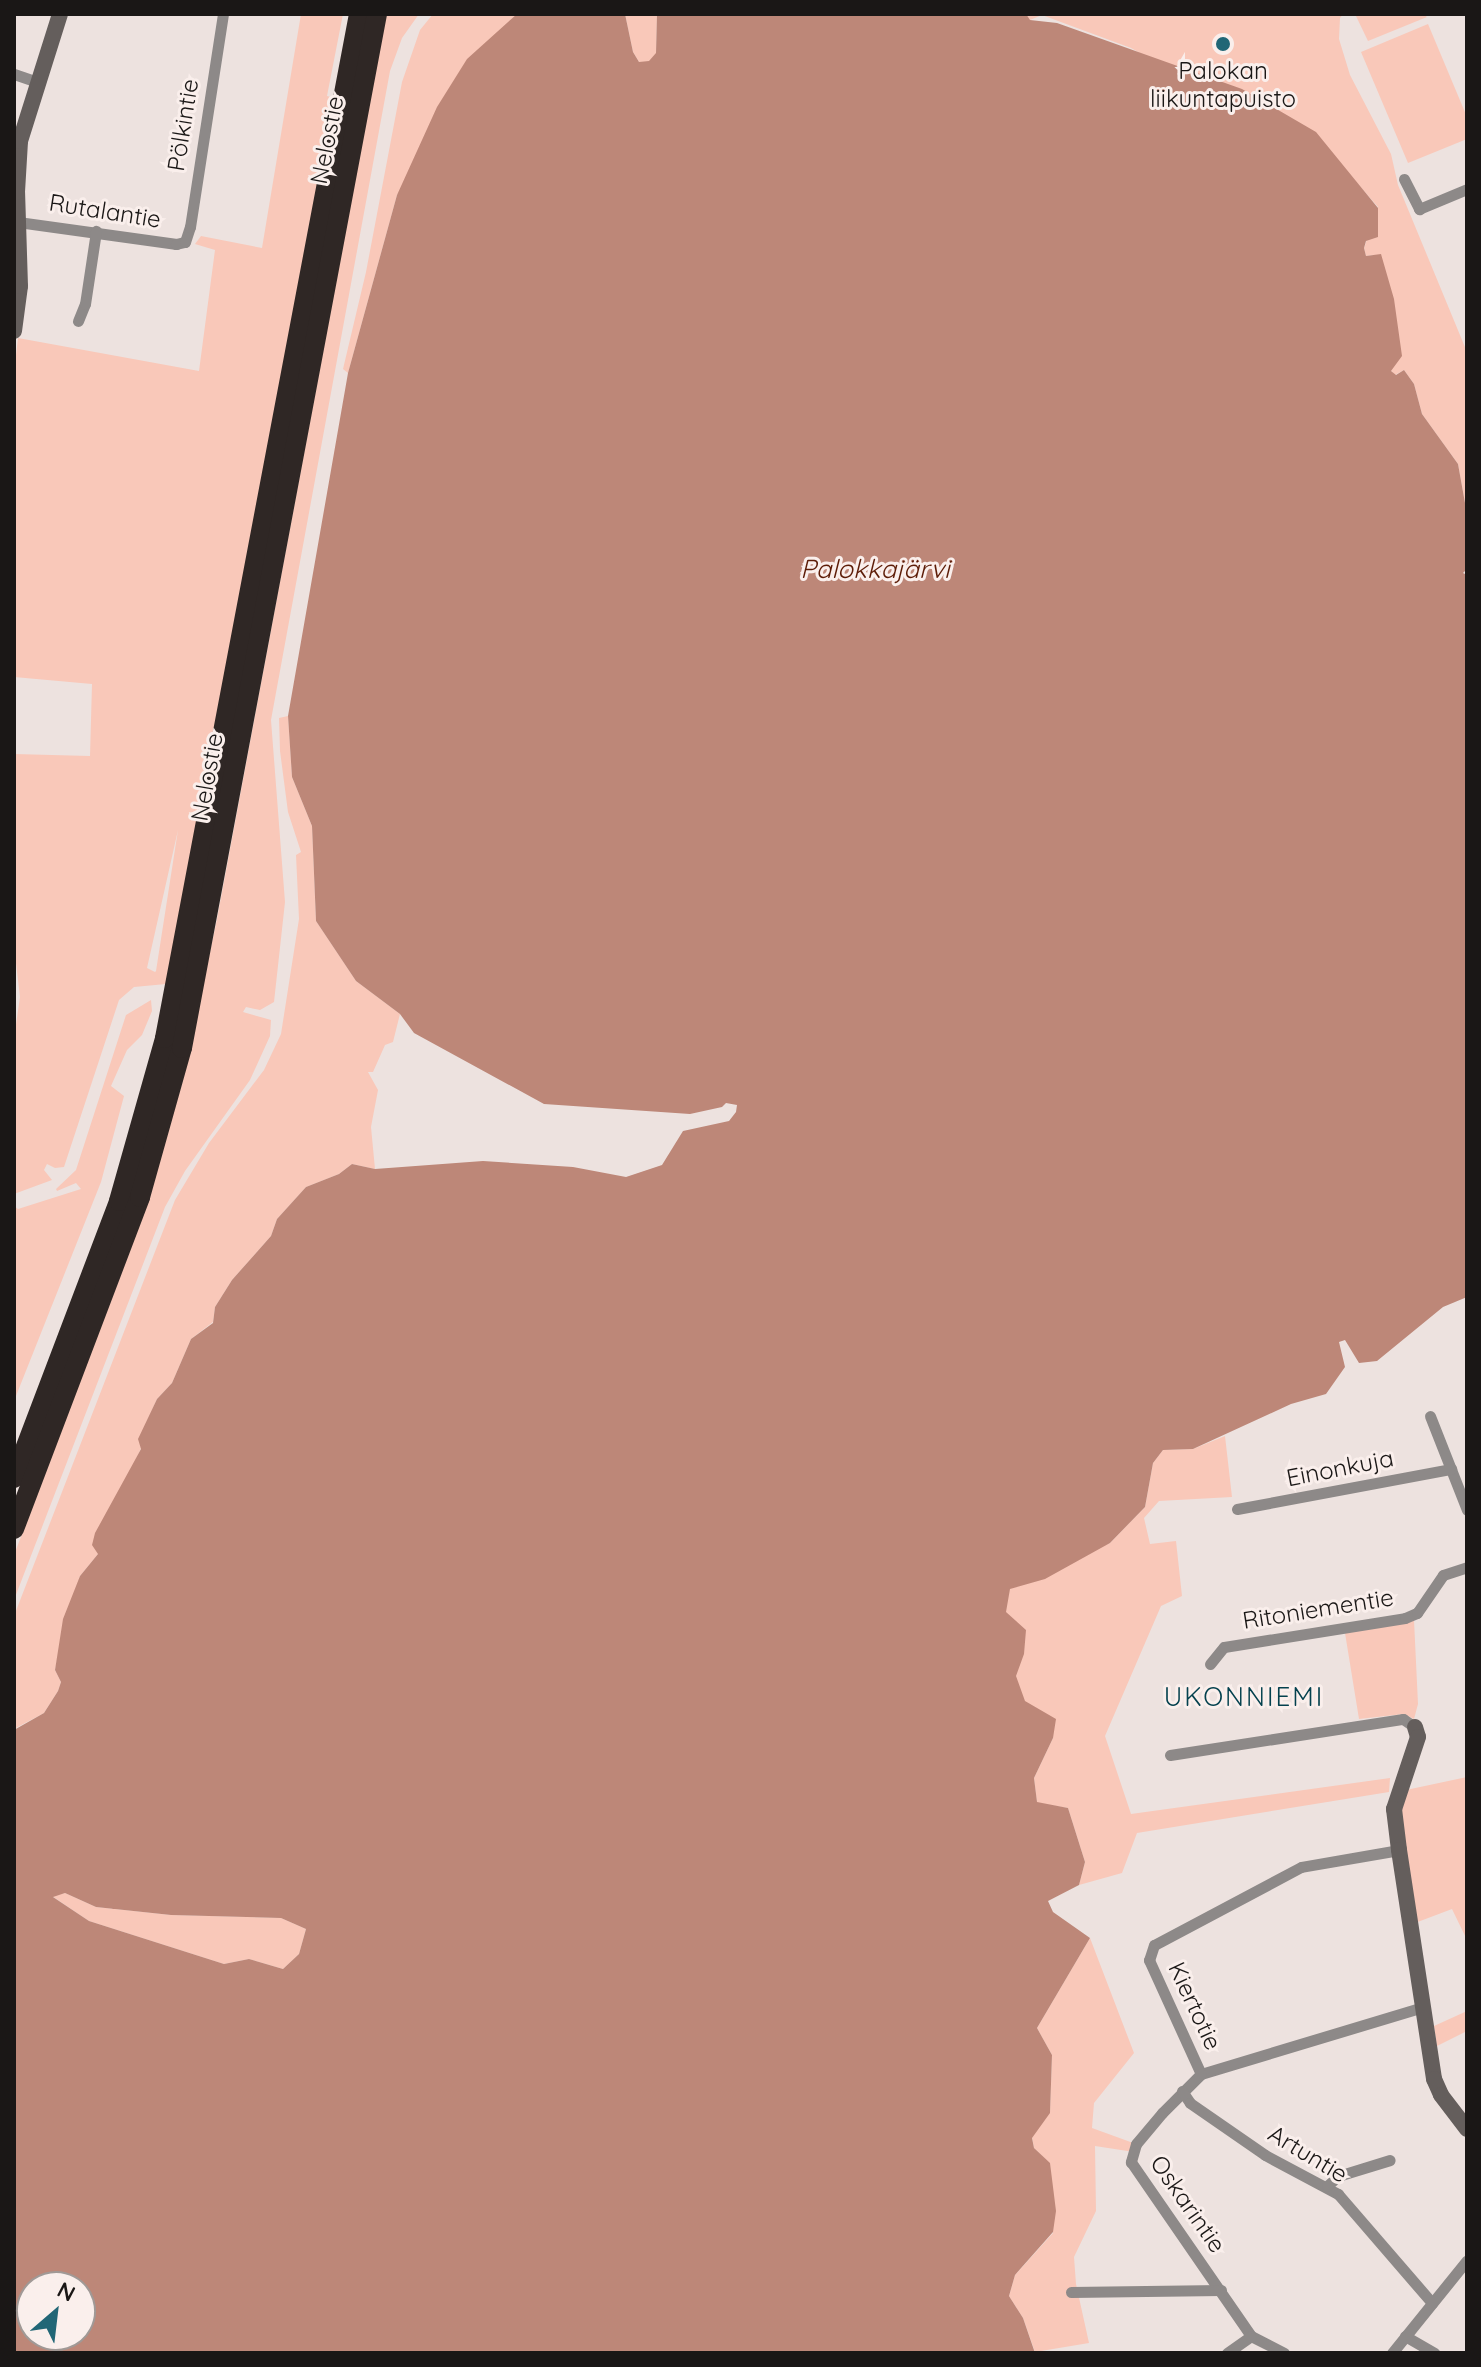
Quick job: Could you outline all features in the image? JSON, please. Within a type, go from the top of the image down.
[{"type":"highway","name":"Nelostie","points":[[14,1478],[119,1201],[165,1038],[359,14]]},
{"type":"highway","name":"Nelostie","points":[[14,1529],[140,1197],[182,1048],[377,14]]},
{"type":"street","points":[[14,331],[20,286],[20,141],[60,14]]},
{"type":"street","name":"Pölkintie","points":[[185,242],[190,227],[223,14]]},
{"type":"street","points":[[14,74],[37,82]]},
{"type":"street","points":[[1404,179],[1419,209],[1467,189]]},
{"type":"street","name":"Rutalantie","points":[[18,222],[176,244],[185,242]]},
{"type":"street","points":[[78,321],[85,304],[96,231]]},
{"type":"street","points":[[1430,1416],[1467,1510]]},
{"type":"street","name":"Einonkuja","points":[[1237,1509],[1451,1469]]},
{"type":"street","name":"Ritoniementie","points":[[1210,1664],[1224,1647],[1405,1618],[1417,1613],[1443,1575],[1467,1567]]},
{"type":"street","points":[[1170,1755],[1403,1719],[1415,1727],[1418,1737],[1394,1809],[1399,1850],[1434,2079],[1441,2095],[1467,2129]]},
{"type":"street","name":"Kiertotie","points":[[1399,1850],[1301,1867],[1154,1945],[1149,1960],[1201,2074],[1423,2007]]},
{"type":"street","name":"Oskarintie","points":[[1201,2074],[1136,2144],[1131,2162],[1251,2336],[1284,2353]]},
{"type":"street","name":"Artuntie","points":[[1182,2091],[1190,2103],[1265,2155],[1338,2194],[1432,2303]]},
{"type":"street","points":[[1327,2186],[1338,2176],[1390,2160]]},
{"type":"street","points":[[1392,2353],[1467,2260]]},
{"type":"street","points":[[1071,2292],[1221,2290]]},
{"type":"street","points":[[1227,2353],[1251,2336]]},
{"type":"street","points":[[1405,2336],[1434,2353]]},
{"type":"shaded area","points":[[301,14],[343,14],[327,96],[334,98],[166,984],[134,987],[119,1000],[64,1167],[55,1168],[47,1164],[44,1170],[52,1180],[14,1194],[14,1038],[20,997],[14,946],[14,754],[90,756],[92,684],[14,677],[14,372],[18,338],[199,371],[215,250],[195,244],[201,236],[262,248]],"holes":[[[178,830],[156,971],[147,968]]]},
{"type":"shaded area","points":[[386,14],[419,14],[402,38],[390,71],[271,720],[285,902],[274,1002],[260,1010],[246,1007],[243,1012],[271,1020],[270,1036],[250,1080],[185,1171],[165,1207],[14,1600],[14,1555],[131,1248],[182,1084],[217,919]]},
{"type":"shaded area","points":[[433,14],[517,14],[500,32],[397,195],[348,373],[343,369],[366,272],[402,82],[420,30]]},
{"type":"shaded area","points":[[625,14],[657,14],[656,54],[649,62],[639,62],[633,52]]},
{"type":"shaded area","points":[[974,14],[1343,14],[1339,39],[1350,75],[1391,154],[1398,185],[1467,352],[1467,514],[1458,464],[1422,414],[1414,384],[1404,370],[1395,375],[1391,371],[1393,364],[1374,255],[1366,256],[1364,248],[1378,207],[1343,167],[1131,48],[1042,15],[1030,20]]},
{"type":"shaded area","points":[[1355,14],[1423,14],[1427,17],[1368,41]]},
{"type":"shaded area","points":[[1428,24],[1467,117],[1467,139],[1408,163],[1361,52]]},
{"type":"shaded area","points":[[288,716],[292,777],[312,826],[316,921],[356,981],[400,1014],[393,1042],[385,1045],[373,1072],[368,1072],[378,1090],[371,1127],[375,1169],[352,1164],[339,1174],[306,1187],[277,1219],[271,1236],[232,1280],[215,1307],[213,1322],[191,1339],[172,1383],[157,1399],[139,1439],[141,1448],[98,1554],[80,1576],[55,1670],[61,1682],[58,1691],[44,1713],[14,1729],[14,1616],[175,1200],[209,1143],[264,1070],[281,1034],[299,919],[296,855],[301,852],[288,812],[280,751],[279,718]]},
{"type":"shaded area","points":[[151,1000],[152,1011],[142,1035],[127,1050],[111,1086],[124,1096],[101,1182],[14,1401],[14,1206],[18,1209],[81,1189],[76,1183],[56,1189],[76,1170],[126,1015]]},
{"type":"shaded area","points":[[1225,1436],[1232,1497],[1159,1501],[1144,1518],[1150,1544],[1176,1541],[1182,1596],[1161,1606],[1105,1736],[1131,1814],[1390,1778],[1389,1792],[1137,1833],[1122,1873],[1079,1885],[1085,1862],[1068,1808],[1037,1803],[1034,1778],[1053,1738],[983,1655],[993,1590],[1110,1543],[1145,1507],[1153,1463],[1163,1450],[1193,1449]]},
{"type":"shaded area","points":[[1414,1620],[1418,1704],[1414,1719],[1404,1714],[1359,1719],[1345,1633]]},
{"type":"shaded area","points":[[1467,1777],[1467,1940],[1452,1909],[1415,1923],[1401,1808],[1406,1790]]},
{"type":"shaded area","points":[[65,1893],[96,1907],[171,1915],[281,1918],[306,1929],[299,1954],[283,1969],[249,1959],[224,1964],[89,1921],[52,1896]]},
{"type":"shaded area","points":[[1090,1938],[1134,2053],[1094,2103],[1092,2128],[1136,2144],[1134,2152],[1095,2146],[1096,2211],[1074,2257],[1076,2284],[1089,2343],[1035,2352],[1023,2318],[1009,2296],[1015,2275],[1053,2233],[1050,2164],[1034,2148],[1032,2137],[1050,2112],[1052,2055],[1037,2028]]},
{"type":"shaded area","points":[[1467,2011],[1467,2031],[1437,2046],[1434,2026]]},
{"type":"water","name":"Palokkajärvi","points":[[517,14],[625,14],[633,52],[639,62],[649,61],[656,53],[657,14],[1026,14],[1030,20],[1057,23],[1242,89],[1316,132],[1378,208],[1378,237],[1366,241],[1364,248],[1366,256],[1381,254],[1394,299],[1402,356],[1391,371],[1396,375],[1404,370],[1414,384],[1422,414],[1458,464],[1467,514],[1467,569],[1463,573],[1467,575],[1467,1297],[1443,1307],[1377,1361],[1359,1363],[1345,1340],[1339,1342],[1345,1367],[1326,1394],[1291,1404],[1193,1449],[1163,1450],[1153,1463],[1145,1507],[1110,1543],[1045,1579],[1010,1589],[1006,1612],[1026,1630],[1024,1654],[1016,1676],[1025,1701],[1056,1719],[1053,1738],[1034,1778],[1037,1802],[1068,1808],[1085,1862],[1079,1885],[1048,1901],[1053,1912],[1090,1938],[1037,2028],[1052,2055],[1050,2113],[1032,2138],[1034,2148],[1050,2163],[1056,2211],[1053,2232],[1015,2275],[1009,2296],[1023,2318],[1035,2353],[14,2353],[14,1730],[44,1713],[58,1691],[61,1682],[55,1670],[63,1619],[80,1576],[98,1554],[92,1545],[95,1533],[141,1449],[138,1439],[157,1399],[172,1383],[191,1339],[213,1323],[215,1307],[232,1280],[271,1236],[277,1219],[306,1187],[339,1174],[352,1164],[375,1169],[483,1161],[573,1167],[626,1177],[662,1165],[683,1131],[729,1121],[736,1112],[737,1105],[726,1103],[722,1107],[690,1114],[544,1104],[414,1033],[400,1014],[356,981],[316,921],[312,826],[292,777],[288,716],[348,373],[397,195],[437,107],[467,59]],"holes":[[[65,1893],[96,1907],[171,1915],[281,1918],[306,1929],[299,1954],[283,1969],[249,1959],[224,1964],[89,1921],[53,1897]]]},
{"type":"place","name":"Palokan liikuntapuisto","points":[[1223,44]]},
{"type":"district","name":"UKONNIEMI","points":[[1244,1697]]}]
